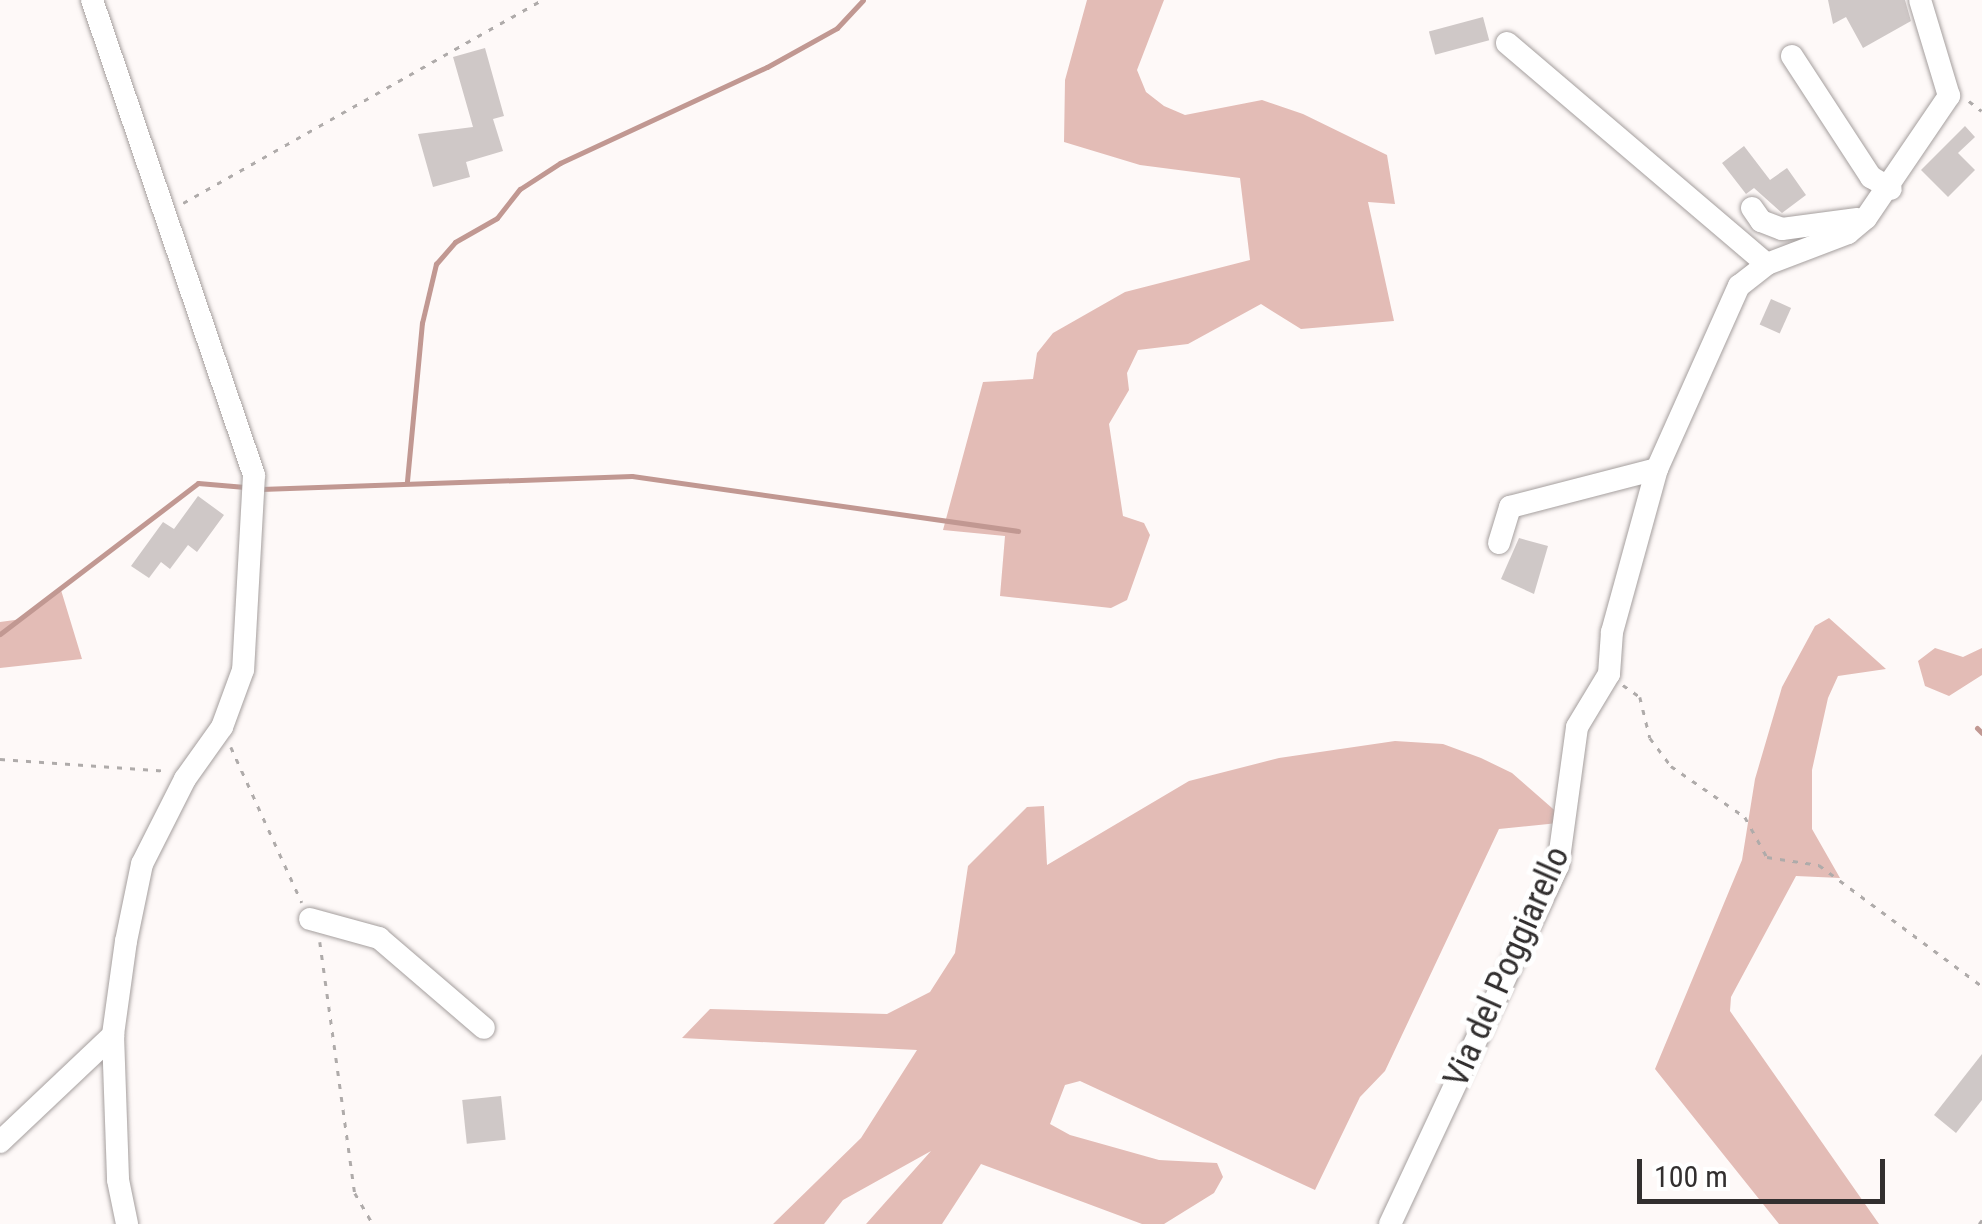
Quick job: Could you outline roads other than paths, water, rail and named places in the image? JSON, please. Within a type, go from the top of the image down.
[{"type":"street","points":[[92,0],[253,488],[242,670],[222,727],[185,780],[142,864],[113,1035],[118,1180],[127,1224]]},
{"type":"street","name":"Via del Poggiarello","points":[[1390,1224],[1558,866],[1577,727],[1608,674],[1612,632],[1657,469],[1739,286],[1767,264],[1848,233],[1866,218],[1891,189],[1949,96],[1920,0]]},
{"type":"street","points":[[1507,43],[1767,264]]},
{"type":"street","points":[[1792,56],[1872,177],[1891,189]]},
{"type":"street","points":[[1752,208],[1761,221],[1782,229],[1866,218]]},
{"type":"street","points":[[1499,543],[1510,507],[1657,469]]},
{"type":"street","points":[[310,919],[379,938],[484,1028]]},
{"type":"street","points":[[0,1142],[113,1035]]},
{"type":"waterway","points":[[407,481],[422,323],[436,264],[455,242],[497,218],[520,189],[560,163],[767,67],[837,28],[863,0]]},
{"type":"waterway","points":[[261,489],[632,476],[1018,531]]},
{"type":"waterway","points":[[0,634],[198,483],[245,487]]},
{"type":"waterway","points":[[1977,728],[1982,733]]}]
